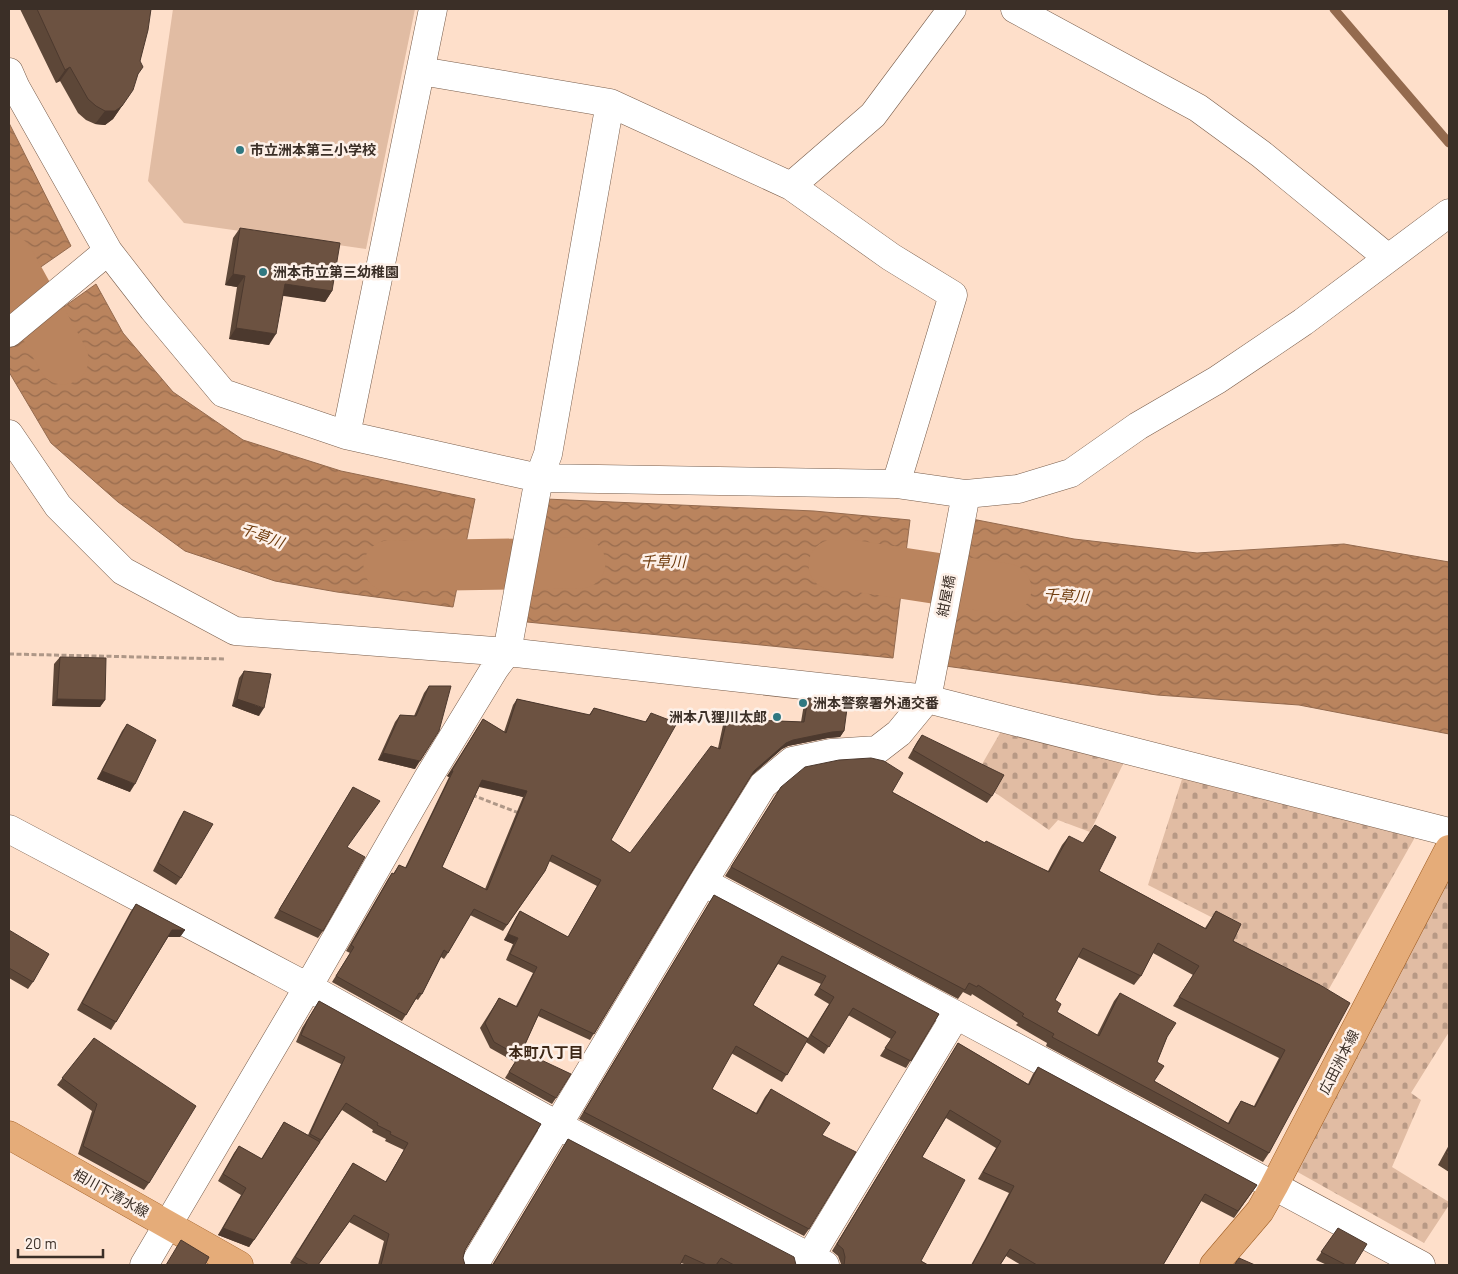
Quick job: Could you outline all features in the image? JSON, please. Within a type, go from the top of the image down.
[{"type":"main road","name":"広田洲本線","points":[[1214,1265],[1260,1211],[1449,849]]},
{"type":"main road","name":"相川下清水線","points":[[9,1135],[239,1265]]},
{"type":"street","points":[[346,435],[433,9]]},
{"type":"street","points":[[791,186],[873,115],[952,9]]},
{"type":"street","points":[[1015,9],[1198,108],[1261,154],[1388,258]]},
{"type":"street","points":[[421,71],[610,103],[791,186],[892,257],[953,295],[896,484]]},
{"type":"street","points":[[9,72],[108,251],[153,309],[224,393],[346,435],[539,478],[896,484],[966,494],[1018,489],[1071,473],[1138,426],[1217,380],[1303,322],[1449,213]]},
{"type":"street","points":[[144,1265],[308,987],[428,778],[506,652],[539,478],[548,454],[610,103]]},
{"type":"street","points":[[9,333],[108,251]]},
{"type":"street","points":[[9,434],[58,506],[123,571],[235,631],[506,652],[927,699],[1449,832]]},
{"type":"street","name":"紺屋橋","points":[[927,699],[966,494]]},
{"type":"street","points":[[474,1265],[702,882],[763,785],[792,762],[831,753],[877,750],[900,732],[927,699]]},
{"type":"street","points":[[9,829],[308,987],[557,1125],[813,1262],[956,1015]]},
{"type":"street","points":[[702,882],[956,1015],[1421,1265]]},
{"type":"path","points":[[428,778],[519,813]]},
{"type":"green space","name":"市立洲本第三小学校","points":[[173,9],[415,9],[366,249],[184,223],[148,181]]},
{"type":"green space","points":[[1003,728],[1125,760],[1090,832],[1058,820],[1049,830],[974,778]]},
{"type":"green space","points":[[1183,776],[1411,831],[1414,839],[1321,1003],[1205,943],[1217,920],[1148,885]]},
{"type":"green space","points":[[1449,855],[1449,1032],[1411,1093],[1421,1100],[1392,1167],[1449,1202],[1449,1205],[1424,1243],[1294,1170]]},
{"type":"water","points":[[9,123],[71,246],[9,289]]},
{"type":"water","points":[[96,284],[123,333],[173,392],[243,440],[341,471],[475,499],[453,607],[337,592],[275,581],[185,551],[118,502],[51,443],[9,372],[9,346]]},
{"type":"water","points":[[546,499],[814,511],[910,520],[893,658],[517,621]]},
{"type":"water","points":[[967,518],[1074,539],[1197,553],[1344,544],[1449,562],[1449,734],[1299,705],[1157,695],[938,665]]},
{"type":"building","points":[[37,9],[151,9],[140,61],[143,67],[138,74],[133,90],[122,106],[115,111],[105,111],[88,99],[70,67],[65,70]]},
{"type":"building","points":[[240,228],[340,243],[332,291],[285,284],[276,334],[236,328],[245,276],[233,274]]},
{"type":"building","points":[[60,657],[106,658],[105,700],[57,699]]},
{"type":"building","points":[[244,671],[271,674],[264,708],[237,699]]},
{"type":"building","points":[[429,686],[451,686],[439,731],[420,761],[383,753],[400,715],[416,716]]},
{"type":"building","points":[[808,698],[848,701],[844,731],[793,740],[786,743],[754,771],[594,1034],[541,1009],[522,1051],[571,1074],[556,1098],[509,1072],[519,1056],[494,1042],[485,1023],[499,998],[517,1007],[537,967],[510,954],[518,938],[508,934],[520,911],[568,937],[601,880],[552,855],[545,871],[507,925],[474,909],[448,953],[444,950],[422,994],[419,993],[406,1015],[336,976],[354,947],[351,945],[392,873],[394,874],[399,865],[406,868],[452,770],[483,719],[506,733],[517,699],[590,715],[594,708],[646,722],[651,713],[677,723],[611,840],[630,853],[711,746],[720,749],[727,719],[804,722]],"holes":[[[482,780],[527,791],[487,890],[442,867]]]},
{"type":"building","points":[[127,724],[156,740],[135,784],[102,771]]},
{"type":"building","points":[[922,735],[1004,775],[992,796],[913,750]]},
{"type":"building","points":[[871,758],[884,761],[903,773],[892,792],[985,843],[986,841],[1049,872],[1069,836],[1083,843],[1095,825],[1116,837],[1099,871],[1206,929],[1216,911],[1241,924],[1233,941],[1320,985],[1350,1003],[1269,1153],[1052,1037],[1054,1034],[1022,1016],[1024,1014],[978,985],[977,987],[969,983],[965,990],[731,867],[781,787],[805,767],[839,760]],"holes":[[[1158,943],[1199,966],[1179,997],[1285,1050],[1255,1107],[1241,1101],[1229,1124],[1154,1081],[1164,1066],[1157,1062],[1167,1037],[1176,1023],[1120,993],[1099,1036],[1057,1012],[1061,1004],[1055,1000],[1083,948],[1141,976]]]},
{"type":"building","points":[[353,787],[380,801],[347,847],[365,857],[323,931],[279,910]]},
{"type":"building","points":[[184,811],[213,824],[181,878],[158,863]]},
{"type":"building","points":[[714,895],[939,1014],[911,1061],[885,1048],[896,1032],[853,1008],[829,1047],[811,1035],[834,997],[819,988],[826,976],[782,956],[753,1005],[808,1039],[787,1075],[736,1046],[712,1089],[757,1114],[771,1089],[830,1123],[822,1135],[856,1152],[809,1229],[584,1112]]},
{"type":"building","points":[[136,904],[185,930],[172,930],[116,1022],[82,1003]]},
{"type":"building","points":[[9,930],[49,954],[33,982],[9,968]]},
{"type":"building","points":[[319,1001],[541,1124],[465,1250],[463,1258],[465,1265],[381,1265],[389,1234],[354,1215],[318,1265],[309,1265],[295,1257],[353,1163],[386,1182],[408,1143],[390,1134],[391,1132],[377,1125],[378,1123],[346,1103],[321,1140],[310,1134],[345,1057],[301,1035]]},
{"type":"building","points":[[94,1038],[196,1106],[149,1183],[83,1146],[97,1104],[62,1078]]},
{"type":"building","points":[[958,1043],[1029,1085],[1038,1067],[1257,1185],[1238,1211],[1205,1194],[1163,1265],[1037,1265],[1010,1249],[1000,1265],[972,1265],[1014,1186],[983,1172],[1001,1141],[950,1110],[922,1157],[965,1180],[921,1261],[928,1265],[844,1265],[843,1249],[837,1244]]},
{"type":"building","points":[[284,1122],[320,1142],[254,1240],[223,1228],[246,1188],[223,1174],[239,1146],[262,1159]]},
{"type":"building","points":[[568,1139],[794,1257],[796,1265],[734,1265],[721,1258],[716,1265],[707,1265],[685,1255],[680,1265],[493,1265]]},
{"type":"building","points":[[1338,1228],[1367,1244],[1354,1265],[1346,1265],[1321,1252]]},
{"type":"building","points":[[181,1240],[209,1257],[205,1265],[166,1265]]},
{"type":"building","points":[[1239,1258],[1255,1265],[1234,1265]]},
{"type":"waterway","points":[[1334,9],[1449,143]]},
{"type":"waterway","name":"千草川","points":[[9,261],[63,359]]},
{"type":"waterway","name":"千草川","points":[[389,566],[580,563]]},
{"type":"waterway","name":"千草川","points":[[834,565],[849,565],[1006,589]]},
{"type":"place","name":"市立洲本第三小学校","points":[[240,150]]},
{"type":"place","name":"洲本市立第三幼稚園","points":[[263,272]]},
{"type":"place","name":"洲本警察署外通交番","points":[[803,703]]},
{"type":"place","name":"洲本八狸川太郎","points":[[777,717]]},
{"type":"district","name":"本町八丁目","points":[[546,1053]]}]
